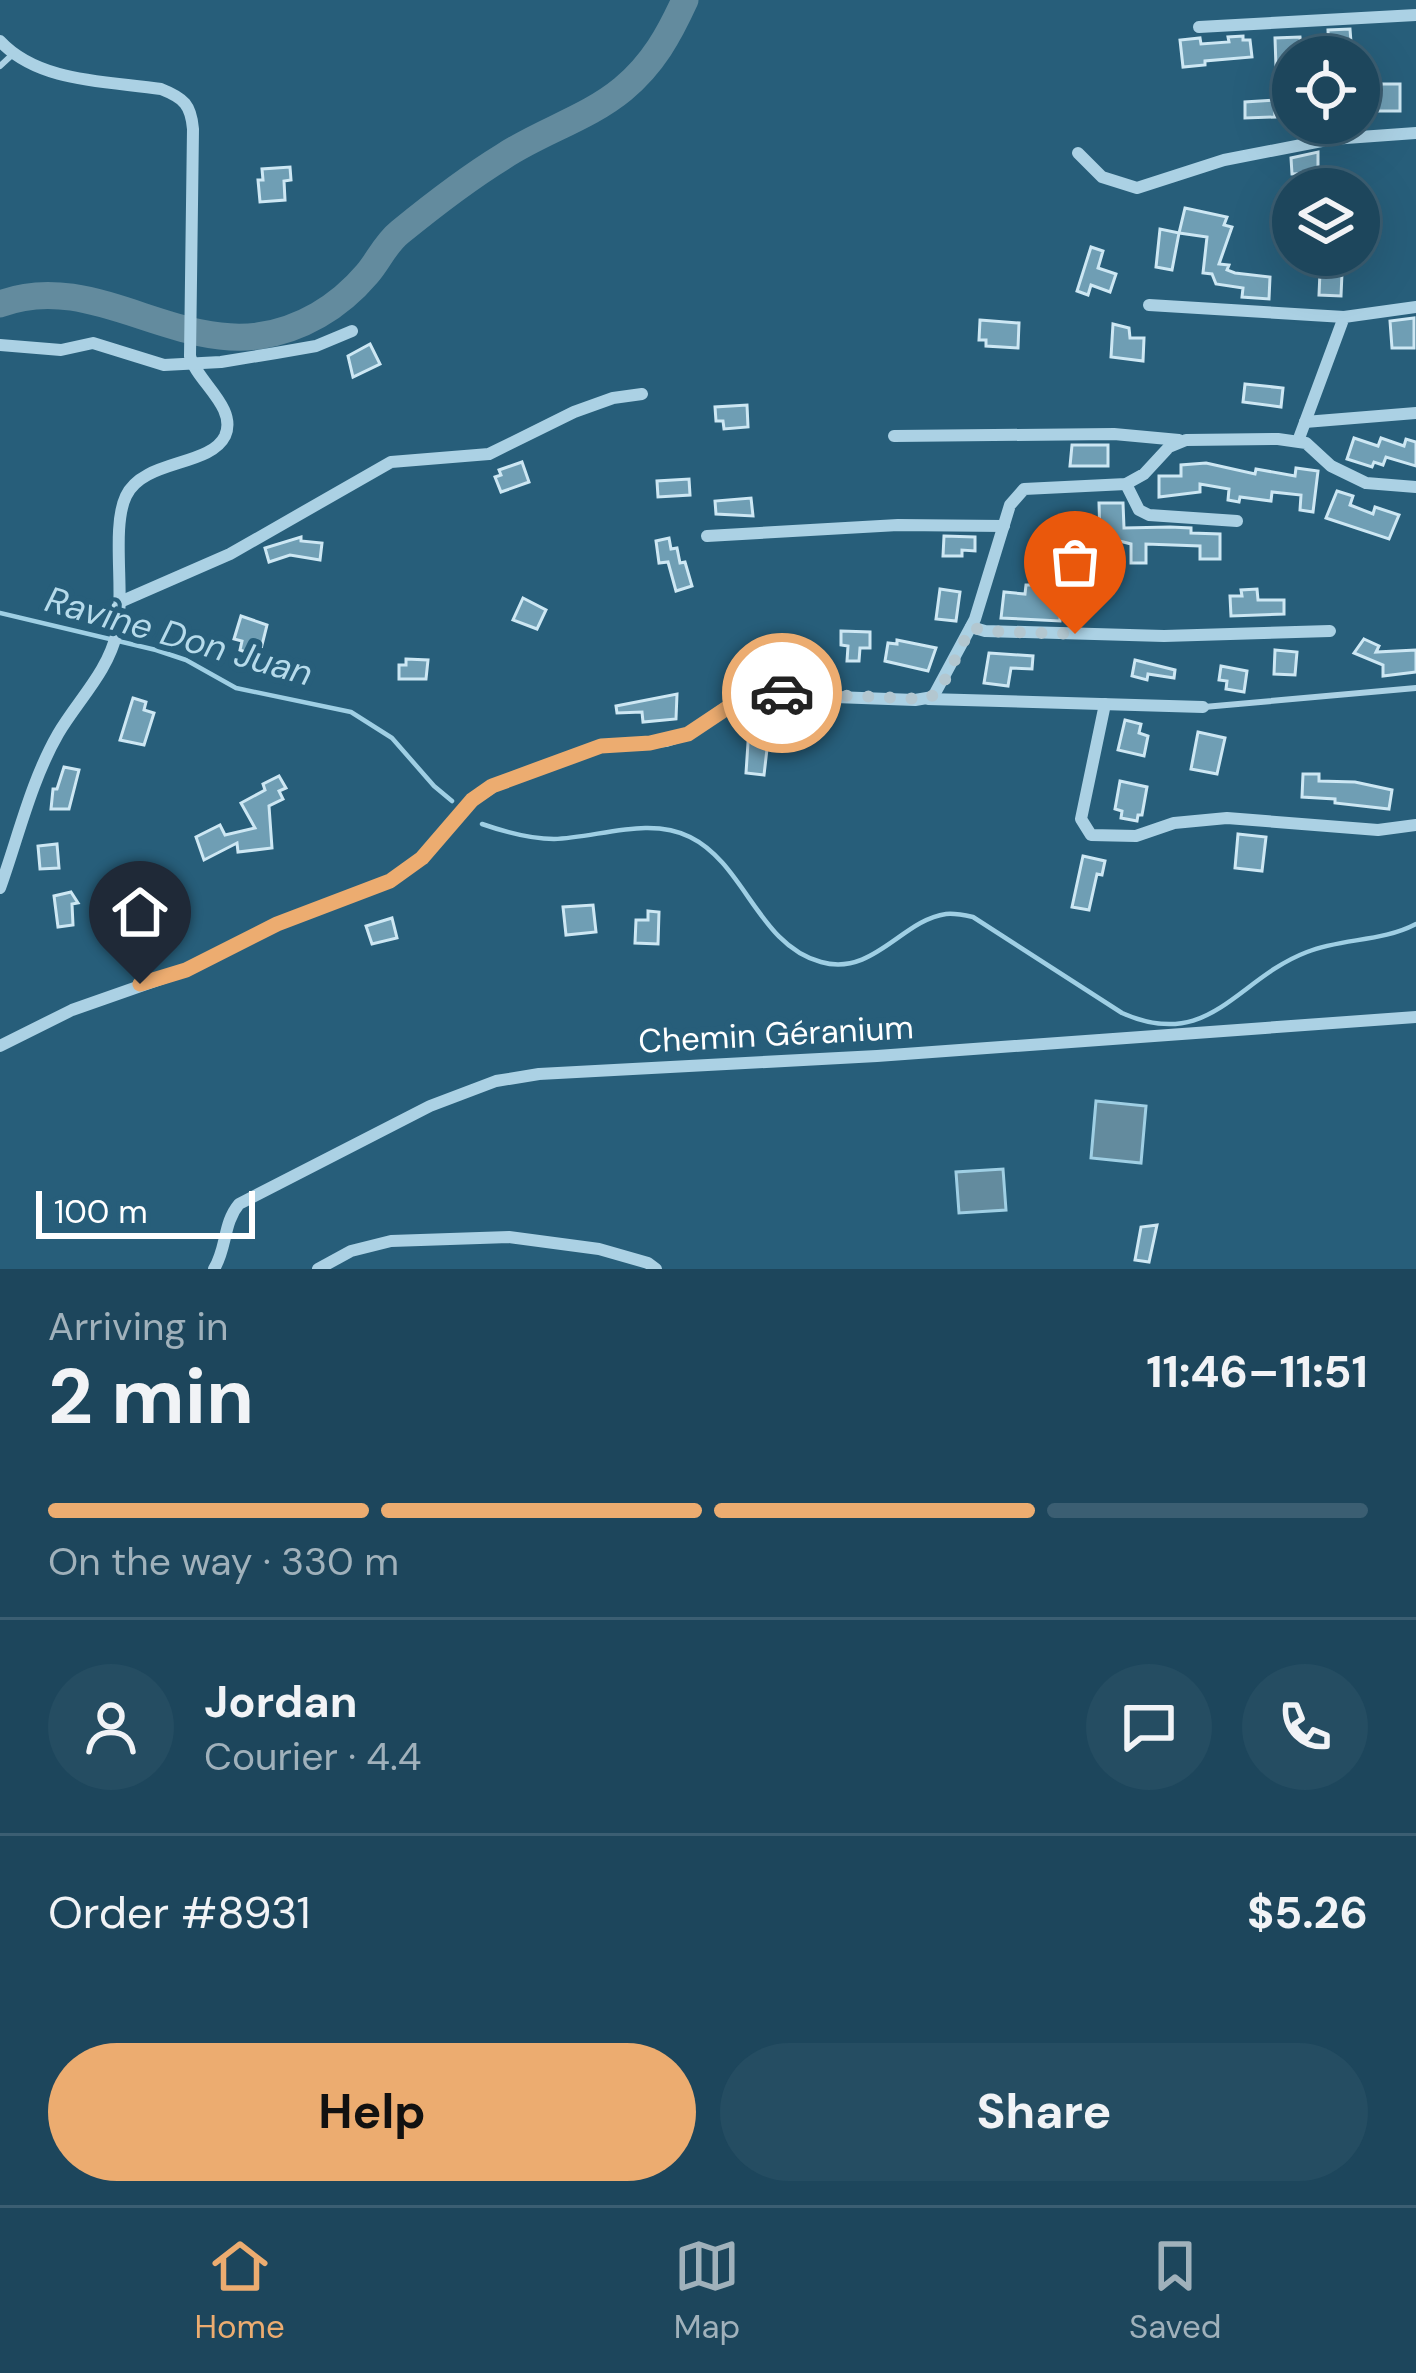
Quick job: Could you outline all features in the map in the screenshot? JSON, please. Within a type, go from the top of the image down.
[{"type":"street","points":[[1199,27],[1416,15]]},
{"type":"street","points":[[0,41],[13,54],[56,74],[161,88],[188,104],[193,130],[191,363],[222,407],[225,435],[209,451],[160,469],[128,491],[122,513],[117,631],[108,660],[58,734],[41,769],[0,888]]},
{"type":"street","points":[[1078,153],[1102,177],[1137,188],[1246,155],[1332,140],[1416,133]]},
{"type":"street","points":[[1149,305],[1344,317],[1416,308]]},
{"type":"street","points":[[1298,441],[1344,317]]},
{"type":"street","points":[[0,345],[61,350],[93,343],[164,365],[221,362],[299,349],[352,331]]},
{"type":"street","points":[[120,602],[230,554],[392,462],[489,454],[574,412],[642,394]]},
{"type":"street","points":[[1305,422],[1416,413]]},
{"type":"street","points":[[894,436],[1114,434],[1298,441],[1313,447],[1349,477],[1416,487]]},
{"type":"street","points":[[926,699],[939,692],[971,627],[1010,506],[1024,490],[1126,484],[1144,474],[1169,447],[1186,440]]},
{"type":"street","points":[[1126,484],[1139,510],[1149,515],[1237,521]]},
{"type":"street","points":[[707,536],[898,525],[1004,526]]},
{"type":"street","points":[[971,627],[1164,636],[1330,631]]},
{"type":"street","points":[[0,1046],[72,1010],[186,970],[277,924],[390,881],[422,858],[472,800],[492,786],[601,746],[650,743],[688,734],[755,694],[1203,706]]},
{"type":"street","points":[[1105,704],[1081,819],[1091,835],[1136,836],[1214,818],[1378,830],[1416,825]]},
{"type":"street","points":[[0,841],[14,848]]},
{"type":"street","name":"Chemin Géranium","points":[[214,1269],[223,1251],[227,1224],[239,1204],[430,1106],[496,1081],[539,1074],[949,1051],[1416,1017]]},
{"type":"street","points":[[318,1269],[351,1251],[391,1240],[509,1237],[579,1245],[656,1269]]},
{"type":"lane","points":[[0,66],[13,54]]},
{"type":"lane","points":[[1203,706],[1416,688]]},
{"type":"water","points":[[1096,1101],[1146,1106],[1141,1163],[1091,1158]]},
{"type":"water","points":[[1003,1169],[1006,1210],[959,1213],[956,1172]]},
{"type":"building","points":[[1350,29],[1351,36],[1328,36],[1328,30]]},
{"type":"building","points":[[1243,36],[1250,40],[1252,57],[1183,67],[1180,40],[1200,38],[1201,44]]},
{"type":"building","points":[[1380,84],[1400,84],[1400,111],[1380,111]]},
{"type":"building","points":[[1272,100],[1272,117],[1245,118],[1245,102]]},
{"type":"building","points":[[1318,152],[1318,168],[1292,168],[1291,158]]},
{"type":"building","points":[[290,167],[291,180],[284,181],[285,200],[260,202],[262,169]]},
{"type":"building","points":[[1185,208],[1227,217],[1224,225],[1232,227],[1219,264],[1229,265],[1227,270],[1235,273],[1270,277],[1269,299],[1242,297],[1243,288],[1216,284],[1212,274],[1203,273],[1207,237],[1179,233]]},
{"type":"building","points":[[1160,229],[1179,233],[1172,270],[1156,267]]},
{"type":"building","points":[[1091,247],[1103,251],[1098,268],[1116,274],[1110,292],[1091,285],[1088,295],[1077,291]]},
{"type":"building","points":[[1320,276],[1342,276],[1341,296],[1319,295]]},
{"type":"building","points":[[1414,318],[1414,348],[1392,348],[1390,321]]},
{"type":"building","points":[[980,320],[1019,323],[1018,348],[986,346],[986,340],[979,340]]},
{"type":"building","points":[[1113,324],[1129,328],[1130,338],[1144,338],[1143,361],[1111,357]]},
{"type":"building","points":[[370,344],[380,364],[353,377],[348,356]]},
{"type":"building","points":[[1245,384],[1283,388],[1281,407],[1243,402]]},
{"type":"building","points":[[747,405],[748,427],[724,429],[723,421],[716,421],[715,407]]},
{"type":"building","points":[[1354,438],[1378,446],[1381,438],[1404,446],[1406,439],[1416,442],[1416,466],[1386,457],[1383,465],[1374,462],[1372,467],[1347,459]]},
{"type":"building","points":[[1072,445],[1108,445],[1108,466],[1070,466]]},
{"type":"building","points":[[522,462],[529,482],[501,492],[495,477],[501,475],[499,470]]},
{"type":"building","points":[[1206,463],[1255,474],[1256,469],[1295,476],[1296,468],[1318,471],[1313,512],[1300,510],[1301,495],[1272,492],[1271,501],[1240,497],[1239,502],[1228,500],[1229,489],[1200,484],[1200,492],[1159,497],[1159,476],[1181,476],[1181,465]]},
{"type":"building","points":[[689,479],[690,495],[658,497],[657,481]]},
{"type":"building","points":[[1337,491],[1353,496],[1350,505],[1373,514],[1375,507],[1399,515],[1389,539],[1326,518]]},
{"type":"building","points":[[751,498],[753,516],[716,514],[715,501]]},
{"type":"building","points":[[1099,503],[1123,503],[1124,528],[1191,528],[1191,533],[1220,534],[1220,559],[1200,559],[1200,546],[1146,544],[1146,563],[1131,563],[1131,544],[1100,536]]},
{"type":"building","points":[[944,536],[975,537],[975,551],[943,556]]},
{"type":"building","points":[[301,537],[301,541],[322,543],[320,560],[290,555],[269,562],[265,548]]},
{"type":"building","points":[[669,538],[680,563],[685,562],[692,586],[676,591],[668,562],[659,563],[656,541]]},
{"type":"building","points":[[1026,585],[1051,585],[1051,596],[1061,596],[1060,621],[1001,618],[1004,592],[1025,594]]},
{"type":"building","points":[[940,589],[960,592],[956,621],[936,619]]},
{"type":"building","points":[[1257,589],[1258,600],[1284,600],[1284,614],[1231,616],[1230,596]]},
{"type":"building","points":[[523,598],[546,610],[537,629],[513,620]]},
{"type":"building","points":[[241,616],[267,625],[259,657],[240,650],[242,641],[234,639]]},
{"type":"building","points":[[841,631],[870,632],[870,648],[860,648],[859,661],[847,661],[848,646],[841,645]]},
{"type":"building","points":[[1364,639],[1379,646],[1376,652],[1416,650],[1416,672],[1383,676],[1383,665],[1354,653]]},
{"type":"building","points":[[897,640],[936,648],[928,671],[885,661],[888,643],[897,644]]},
{"type":"building","points":[[1275,650],[1297,652],[1295,675],[1274,674]]},
{"type":"building","points":[[989,653],[1033,656],[1032,669],[1011,668],[1008,686],[984,683]]},
{"type":"building","points":[[406,659],[428,660],[426,679],[399,679],[399,665],[406,665]]},
{"type":"building","points":[[1135,660],[1175,670],[1174,678],[1132,676]]},
{"type":"building","points":[[1221,666],[1247,671],[1244,692],[1226,689],[1227,681],[1219,680]]},
{"type":"building","points":[[677,694],[676,719],[643,722],[642,712],[617,713],[616,706]]},
{"type":"building","points":[[133,698],[146,702],[144,710],[154,713],[144,745],[120,740]]},
{"type":"building","points":[[1125,720],[1141,724],[1139,733],[1148,736],[1144,756],[1118,750]]},
{"type":"building","points":[[776,727],[775,749],[767,749],[764,775],[746,773],[749,728]]},
{"type":"building","points":[[1198,732],[1225,738],[1217,774],[1191,769]]},
{"type":"building","points":[[64,767],[79,770],[69,809],[51,809],[53,789]]},
{"type":"building","points":[[1303,774],[1319,774],[1319,781],[1392,790],[1389,809],[1302,797]]},
{"type":"building","points":[[279,776],[286,788],[279,791],[283,799],[269,806],[272,848],[238,852],[237,843],[204,860],[196,837],[220,825],[225,835],[255,828],[241,803]]},
{"type":"building","points":[[1120,781],[1147,787],[1137,821],[1121,818],[1122,811],[1115,809]]},
{"type":"building","points":[[1238,834],[1266,837],[1262,871],[1235,868]]},
{"type":"building","points":[[57,844],[59,868],[40,869],[38,846]]},
{"type":"building","points":[[1083,856],[1105,861],[1089,910],[1072,907]]},
{"type":"building","points":[[71,892],[78,903],[72,904],[73,925],[58,927],[54,896]]},
{"type":"building","points":[[593,905],[596,932],[566,935],[563,907]]},
{"type":"building","points":[[648,911],[659,912],[658,944],[635,943],[636,920],[648,920]]},
{"type":"building","points":[[392,918],[397,938],[372,944],[366,926]]},
{"type":"building","points":[[1157,1225],[1149,1262],[1135,1260],[1141,1227]]},
{"type":"waterway","points":[[0,304],[33,296],[65,296],[225,337],[274,333],[304,322],[344,297],[395,237],[451,192],[519,147],[623,89],[659,48],[685,0]]},
{"type":"waterway","name":"Ravine Don Juan","points":[[0,613],[156,650],[186,660],[236,688],[351,712],[392,738],[452,801]]},
{"type":"waterway","name":"Ravine Don Juan","points":[[482,824],[545,839],[640,828],[690,837],[725,866],[782,939],[821,962],[856,962],[930,918],[973,917],[1122,1013],[1152,1023],[1178,1024],[1200,1018],[1307,952],[1416,924]]},
{"type":"way so far","points":[[782,693],[926,699],[939,692],[971,627],[1075,634]]},
{"type":"route","points":[[140,984],[186,970],[277,924],[390,881],[422,858],[472,800],[492,786],[612,743],[650,743],[688,734],[739,700],[782,693]]}]
